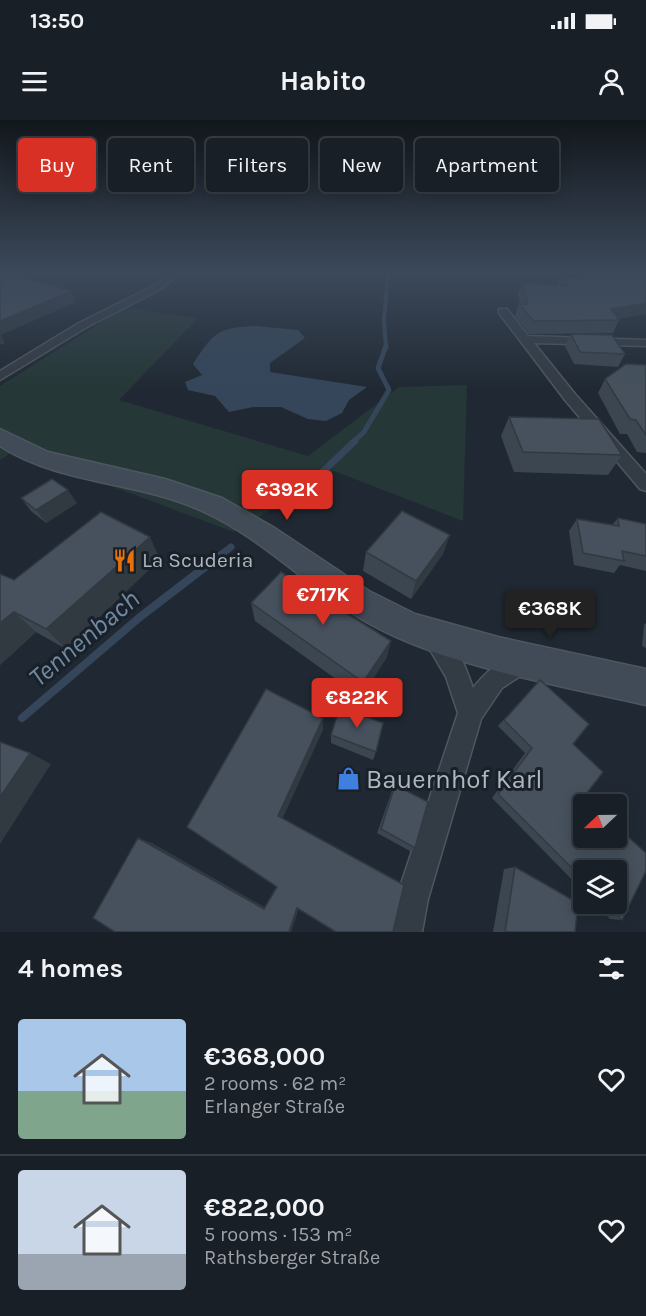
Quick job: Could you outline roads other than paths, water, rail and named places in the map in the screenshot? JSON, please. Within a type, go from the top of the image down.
[{"type":"main road","points":[[2,439],[61,463],[186,494],[211,504],[268,536],[350,596],[375,611],[433,636],[523,661],[646,687]]},
{"type":"street","points":[[0,376],[83,325],[109,312]]},
{"type":"street","points":[[504,312],[570,397],[646,485]]},
{"type":"street","points":[[525,339],[646,343]]},
{"type":"street","points":[[433,636],[456,672],[470,713]]},
{"type":"street","points":[[406,932],[411,899],[470,713],[494,680],[523,661]]},
{"type":"water","points":[[256,326],[298,330],[305,338],[270,363],[270,372],[367,387],[349,400],[342,413],[326,421],[308,419],[281,407],[253,407],[229,412],[215,396],[188,390],[185,382],[202,375],[193,364],[212,339],[225,330]]},
{"type":"waterway","name":"Tennenbach","points":[[385,312],[386,346]]},
{"type":"waterway","name":"Tennenbach","points":[[353,442],[364,432],[389,390],[378,368],[386,346]]},
{"type":"waterway","name":"Tennenbach","points":[[294,499],[355,441]]},
{"type":"waterway","name":"Tennenbach","points":[[207,565],[231,547]]},
{"type":"waterway","name":"Tennenbach","points":[[22,718],[140,617],[209,564]]},
{"type":"place","name":"La Scuderia","points":[[124,560]]},
{"type":"place","name":"Bauernhof Karl","points":[[348,779]]}]
